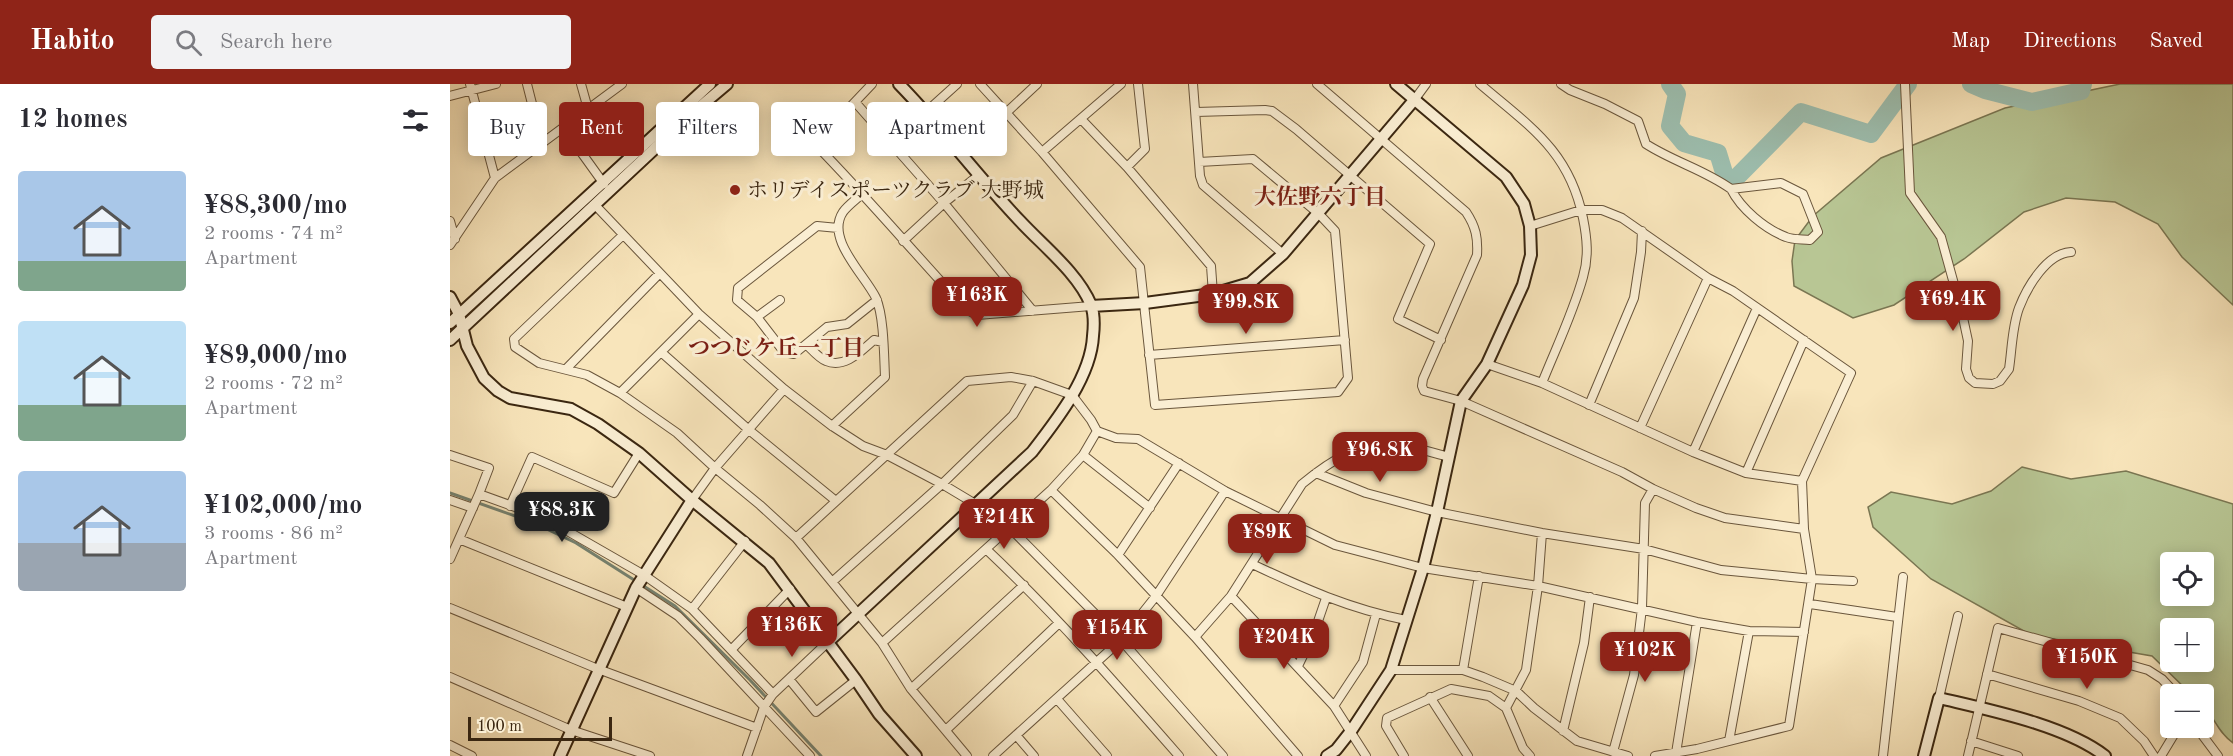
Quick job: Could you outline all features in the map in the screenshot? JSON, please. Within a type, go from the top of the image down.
[{"type":"street","points":[[450,96],[471,87],[496,84]]},
{"type":"street","points":[[526,84],[531,102]]},
{"type":"street","points":[[581,84],[586,102]]},
{"type":"street","points":[[598,102],[622,84]]},
{"type":"street","points":[[450,324],[710,84]]},
{"type":"street","points":[[450,340],[695,111],[727,84]]},
{"type":"street","points":[[872,84],[855,102],[944,203],[1033,311]]},
{"type":"street","points":[[899,84],[916,102]]},
{"type":"street","points":[[937,102],[957,84]]},
{"type":"street","points":[[980,84],[996,102]]},
{"type":"street","points":[[1007,112],[1037,84]]},
{"type":"street","points":[[1042,152],[1122,84]]},
{"type":"street","points":[[1127,167],[1145,149],[1138,84]]},
{"type":"street","points":[[1193,84],[1200,176],[1203,185],[1283,254]]},
{"type":"street","points":[[1317,84],[1466,212],[1475,225],[1478,240],[1477,255],[1422,386],[1425,391],[1461,401],[1622,472],[1653,489],[1725,518],[1804,529]]},
{"type":"street","points":[[1327,756],[1336,750],[1351,731],[1391,670],[1423,568],[1461,401],[1487,364],[1523,285],[1531,255],[1530,226],[1524,204],[1506,177],[1396,84]]},
{"type":"street","points":[[828,156],[966,309],[976,315],[1145,303],[1213,294],[1250,283],[1283,254],[1319,214],[1426,84]]},
{"type":"street","points":[[1480,84],[1540,136],[1555,153],[1573,182],[1586,232],[1587,255],[1583,276],[1542,383]]},
{"type":"street","points":[[1561,84],[1638,121],[1646,144],[1672,159],[1714,176],[1731,189],[1737,200],[1754,216],[1788,238],[1810,240],[1818,232],[1803,194],[1781,183],[1731,189]]},
{"type":"street","points":[[1905,84],[1910,193],[1941,237],[1968,341],[1966,369],[1969,378],[1975,383],[1993,384],[2006,375],[2009,369],[2016,319],[2026,294],[2052,259],[2060,254],[2071,252]]},
{"type":"street","points":[[471,87],[495,178]]},
{"type":"street","points":[[1196,112],[1272,111],[1430,244],[1398,319],[1441,340]]},
{"type":"street","points":[[1007,114],[1140,267],[1155,405],[1338,392],[1348,378],[1335,231],[1319,214],[1253,159],[1199,162]]},
{"type":"street","points":[[1081,119],[1127,167],[1211,266],[1213,294]]},
{"type":"street","points":[[547,139],[559,130]]},
{"type":"street","points":[[452,242],[495,178],[525,156]]},
{"type":"street","points":[[584,156],[609,192]]},
{"type":"street","points":[[747,756],[764,707],[773,694],[1032,452],[1072,395],[1091,351],[1093,337],[1091,306],[1064,267],[1020,222],[963,156]]},
{"type":"street","points":[[903,241],[944,203],[979,175]]},
{"type":"street","points":[[832,426],[885,377],[877,300],[847,256],[838,228],[842,213],[863,193]]},
{"type":"street","points":[[595,205],[699,314],[784,389],[832,426],[863,446],[942,484],[1010,528],[1121,640],[1223,756]]},
{"type":"street","points":[[1530,226],[1581,210],[1602,210],[1622,218],[1851,373],[1802,481],[1804,529],[1812,579],[1810,604],[1789,726],[1655,756]]},
{"type":"street","points":[[450,222],[452,242]]},
{"type":"street","points":[[838,228],[817,226],[738,288],[737,300],[757,317],[784,352],[794,354],[827,327],[847,324],[877,300]]},
{"type":"street","points":[[1589,405],[1634,298],[1642,231]]},
{"type":"street","points":[[623,235],[514,339],[515,347],[539,363],[587,375],[620,393],[677,433],[796,538],[882,644],[911,688],[968,756]]},
{"type":"street","points":[[566,369],[660,273]]},
{"type":"street","points":[[1641,428],[1708,278]]},
{"type":"street","points":[[451,299],[459,314],[467,346],[484,378],[498,391],[510,398],[571,409],[598,424],[639,453],[769,563],[879,714],[916,756]]},
{"type":"street","points":[[757,317],[780,300]]},
{"type":"street","points":[[1693,452],[1757,308]]},
{"type":"street","points":[[620,393],[699,314]]},
{"type":"street","points":[[807,345],[825,361],[841,363],[855,357],[874,340],[883,342]]},
{"type":"street","points":[[1149,355],[1345,340]]},
{"type":"street","points":[[1746,473],[1804,340]]},
{"type":"street","points":[[661,352],[748,430],[836,501]]},
{"type":"street","points":[[1487,364],[1542,383],[1693,452],[1746,473],[1802,481]]},
{"type":"street","points":[[796,538],[967,381],[1011,377],[1033,381],[1072,395],[1097,431],[1116,438],[1138,439],[1225,491],[1335,545],[1423,568],[1539,586],[1697,622],[1749,631],[1804,632]]},
{"type":"street","points":[[832,582],[942,484],[1013,415],[1033,381]]},
{"type":"street","points":[[560,756],[636,588],[715,468],[784,389]]},
{"type":"street","points":[[882,644],[1051,490],[1083,455],[1097,431]]},
{"type":"street","points":[[1196,637],[1231,596],[1302,484],[1316,472],[1364,445],[1389,443],[1449,457]]},
{"type":"street","points":[[510,506],[532,457],[614,493],[639,453]]},
{"type":"street","points":[[450,454],[489,468],[450,559]]},
{"type":"street","points":[[1083,455],[1150,508]]},
{"type":"street","points":[[1118,555],[1179,463]]},
{"type":"street","points":[[1316,472],[1366,493],[1437,512],[1542,533],[1644,549],[1721,570],[1853,581]]},
{"type":"street","points":[[1613,752],[1634,675],[1642,608],[1645,503],[1653,489]]},
{"type":"street","points":[[1051,490],[1118,555],[1196,637],[1298,756]]},
{"type":"street","points":[[993,756],[1121,640],[1156,596],[1225,491]]},
{"type":"street","points":[[479,494],[543,517],[644,575],[692,609],[773,694]]},
{"type":"street","points":[[450,500],[473,508]]},
{"type":"street","points":[[1506,708],[1526,670],[1539,586],[1542,533]]},
{"type":"street","points":[[459,539],[627,608]]},
{"type":"street","points":[[692,609],[745,542]]},
{"type":"street","points":[[986,549],[1024,585],[1096,662],[1179,756]]},
{"type":"street","points":[[1252,564],[1326,598],[1376,614],[1406,620]]},
{"type":"street","points":[[1463,670],[1479,576]]},
{"type":"street","points":[[1883,756],[1903,577]]},
{"type":"street","points":[[911,688],[1024,585]]},
{"type":"street","points":[[636,588],[678,616],[810,756]]},
{"type":"street","points":[[732,649],[790,589]]},
{"type":"street","points":[[1231,596],[1334,706],[1366,756]]},
{"type":"street","points":[[1563,731],[1584,644],[1590,597]]},
{"type":"street","points":[[1298,666],[1314,633],[1326,598]]},
{"type":"street","points":[[1810,604],[1897,616]]},
{"type":"street","points":[[450,608],[598,669],[757,728]]},
{"type":"street","points":[[1334,706],[1363,662],[1376,614]]},
{"type":"street","points":[[1924,756],[1958,616]]},
{"type":"street","points":[[1676,753],[1697,622]]},
{"type":"street","points":[[947,729],[1059,623]]},
{"type":"street","points":[[1968,756],[1998,628],[2148,670],[2167,684]]},
{"type":"street","points":[[1729,741],[1749,631]]},
{"type":"street","points":[[1391,670],[1463,670],[1483,677],[1516,691],[1577,741],[1628,756]]},
{"type":"street","points":[[1987,674],[2079,701],[2120,718],[2144,741],[2154,756]]},
{"type":"street","points":[[450,677],[572,730],[650,756]]},
{"type":"street","points":[[789,679],[816,712],[856,680]]},
{"type":"street","points":[[1404,756],[1386,726],[1387,718],[1450,689],[1489,696],[1506,708],[1523,748],[1530,756]]},
{"type":"street","points":[[1430,697],[1468,756]]},
{"type":"street","points":[[1939,698],[1979,707],[2068,734],[2090,751],[2104,756]]},
{"type":"street","points":[[1057,699],[1107,756]]},
{"type":"street","points":[[1016,735],[1034,756]]},
{"type":"street","points":[[2161,756],[2172,738]]},
{"type":"street","points":[[2204,738],[2218,756]]},
{"type":"street","points":[[1971,741],[2018,756]]},
{"type":"street","points":[[450,745],[472,756]]},
{"type":"green space","points":[[2120,84],[2233,84],[2233,305],[2182,257],[2158,224],[2115,202],[2066,198],[2024,212],[1964,259],[1894,305],[1853,318],[1794,286],[1792,261],[1795,240],[1813,216],[1881,158],[2005,108]]},
{"type":"green space","points":[[2022,467],[2071,479],[2126,471],[2233,504],[2233,743],[2214,720],[2214,684],[2181,684],[2168,672],[2214,672],[2214,618],[2160,618],[2160,664],[2152,656],[2031,635],[1931,579],[1873,527],[1868,507],[1891,492],[1952,504],[1991,491]]},
{"type":"waterway","points":[[1670,84],[1677,94],[1670,126],[1684,143],[1718,153],[1725,176],[1735,179],[1801,112],[1871,134],[1908,84]]},
{"type":"waterway","points":[[1971,84],[2032,102],[2081,91],[2083,84]]},
{"type":"waterway","points":[[450,493],[532,522],[576,543],[675,606],[750,680],[821,756]]},
{"type":"place","name":"ホリデイスポーツクラブ 大野城","points":[[735,190]]},
{"type":"district","name":"大佐野六丁目","points":[[1320,196]]},
{"type":"district","name":"つつじケ丘一丁目","points":[[776,347]]}]
